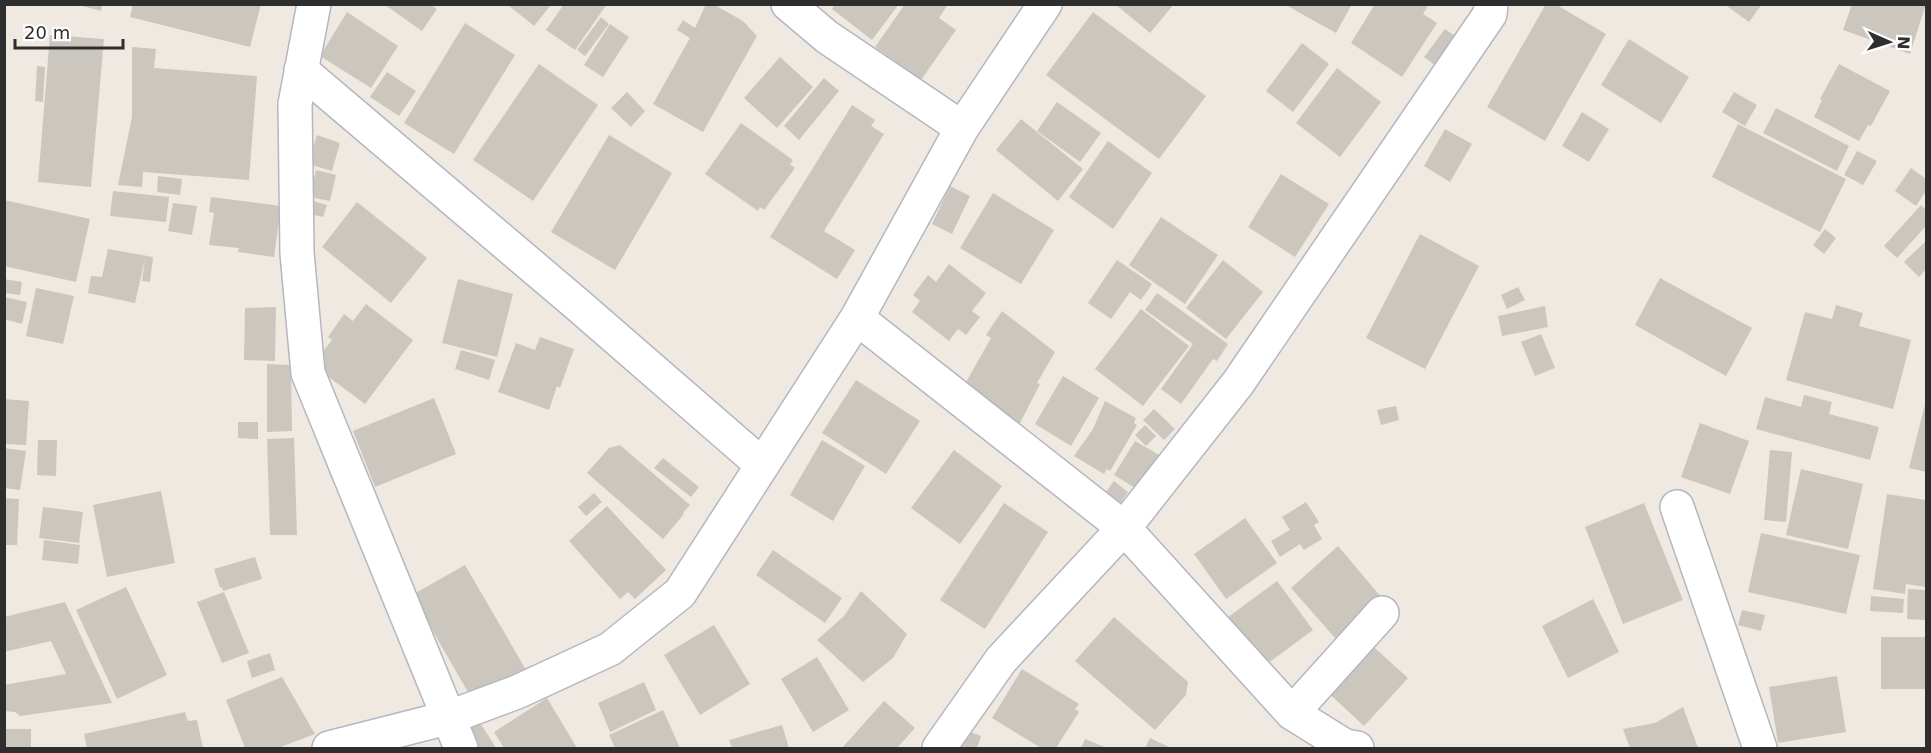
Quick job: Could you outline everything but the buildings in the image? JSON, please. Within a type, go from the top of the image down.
[{"type":"street","points":[[314,4],[296,104],[297,253],[308,373],[460,748]]},
{"type":"street","points":[[788,4],[827,38],[962,128]]},
{"type":"street","points":[[329,748],[447,718],[517,692],[610,649],[680,593],[856,318],[962,128],[1045,4]]},
{"type":"street","points":[[939,748],[1001,660],[1124,528],[1238,383],[1490,14],[1491,4]]},
{"type":"street","points":[[301,70],[761,464]]},
{"type":"street","points":[[856,318],[1124,528],[1292,713],[1345,746],[1358,748]]},
{"type":"street","points":[[1677,507],[1760,748]]},
{"type":"street","points":[[1292,713],[1382,613]]}]
